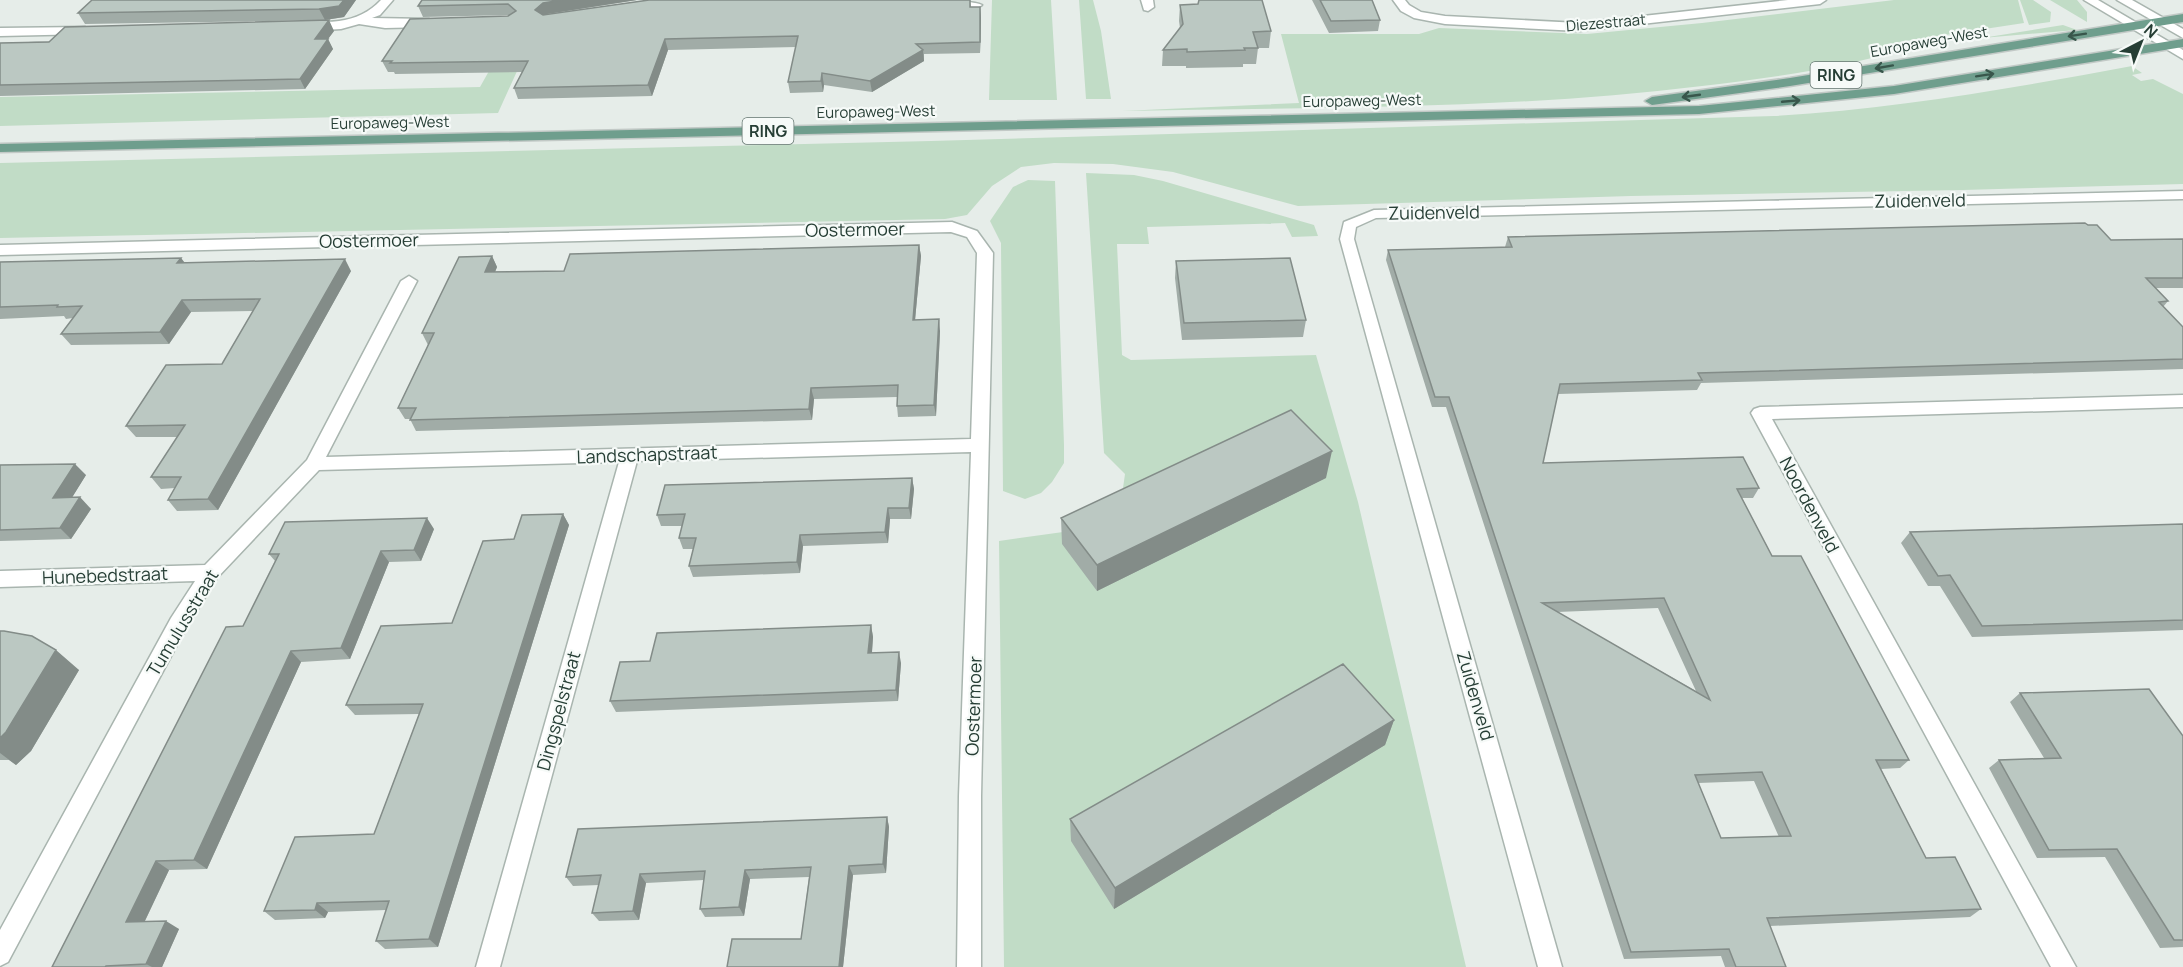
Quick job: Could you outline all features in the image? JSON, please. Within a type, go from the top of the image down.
[{"type":"main road","name":"Europaweg-West","points":[[1537,113],[1724,92],[2183,18]]},
{"type":"main road","name":"Europaweg-West","points":[[0,148],[1699,110],[1894,90],[2183,43]]},
{"type":"street","points":[[292,27],[326,26],[359,20],[376,12],[387,0]]},
{"type":"street","points":[[926,0],[976,5]]},
{"type":"street","name":"Diezestraat","points":[[1399,0],[1406,8],[1418,15],[1445,20],[1579,27],[1820,0]]},
{"type":"street","points":[[2090,0],[2183,56]]},
{"type":"street","points":[[2123,0],[2183,34]]},
{"type":"street","points":[[359,20],[385,24],[443,23]]},
{"type":"street","points":[[0,32],[96,31]]},
{"type":"street","name":"Zuidenveld","points":[[1550,967],[1347,240],[1349,225],[1374,214],[2183,195]]},
{"type":"street","name":"Oostermoer","points":[[0,250],[952,227],[972,234],[985,253],[970,796],[969,967]]},
{"type":"street","name":"Tumulusstraat","points":[[0,954],[178,624],[210,573],[315,464],[409,281]]},
{"type":"street","name":"Noordenveld","points":[[2064,967],[1760,413],[2183,401]]},
{"type":"street","name":"Landschapstraat","points":[[315,464],[979,445]]},
{"type":"street","name":"Dingspelstraat","points":[[488,967],[630,455]]},
{"type":"street","name":"Hunebedstraat","points":[[0,579],[210,573]]},
{"type":"green space","points":[[529,0],[538,25],[498,113],[0,126],[0,97],[480,87]]},
{"type":"green space","points":[[992,0],[1051,0],[1057,100],[989,100]]},
{"type":"green space","points":[[1079,0],[1093,0],[1101,31],[1111,99],[1086,99]]},
{"type":"green space","points":[[1894,0],[2018,0],[2024,23],[1899,42],[1907,49],[1805,72],[1630,94],[1412,106],[1122,111],[1299,103],[1281,34],[1419,34],[1439,28],[1587,34]]},
{"type":"green space","points":[[2020,0],[2033,0],[2051,12],[2050,22],[2029,25]]},
{"type":"green space","points":[[2050,0],[2077,0],[2087,12],[2087,22]]},
{"type":"green space","points":[[2063,25],[2077,30],[1982,38]]},
{"type":"green space","points":[[2132,66],[2142,73],[2132,75],[2141,81],[2153,79],[2183,94],[2183,184],[1298,206],[1173,172],[1113,164],[1054,163],[1021,167],[992,186],[967,215],[945,219],[0,238],[0,163],[931,141],[1774,116],[1909,103],[1999,90]]},
{"type":"green space","points":[[1086,173],[1134,175],[1163,181],[1314,225],[1318,236],[1292,237],[1285,223],[1147,227],[1149,244],[1117,244],[1122,355],[1131,360],[1316,355],[1358,502],[1466,967],[1004,967],[999,541],[1092,528],[1122,495],[1125,474],[1104,453]]},
{"type":"green space","points":[[1028,180],[1055,181],[1064,463],[1052,482],[1041,493],[1025,499],[1003,491],[1001,243],[990,221],[1013,187]]},
{"type":"building","points":[[92,0],[344,0],[339,6],[319,9],[78,13]]},
{"type":"building","points":[[422,0],[562,0],[543,3],[535,10],[543,15],[649,0],[970,0],[970,7],[980,7],[980,42],[916,44],[923,50],[870,81],[822,73],[821,81],[788,82],[798,36],[665,39],[648,85],[514,88],[528,61],[390,63],[392,61],[382,61],[410,19],[508,16],[516,11],[508,4],[418,6]]},
{"type":"building","points":[[1199,0],[1262,0],[1271,31],[1253,32],[1258,48],[1187,52],[1187,49],[1163,50],[1183,24],[1180,5],[1198,4]]},
{"type":"building","points":[[1320,0],[1372,0],[1380,20],[1331,21]]},
{"type":"building","points":[[329,20],[315,39],[328,39],[300,79],[0,85],[0,43],[49,42],[65,27]]},
{"type":"building","points":[[2085,223],[2097,225],[2111,240],[2183,239],[2183,278],[2146,278],[2168,301],[2159,302],[2183,327],[2183,359],[1698,373],[1702,380],[1560,384],[1543,463],[1743,457],[1759,488],[1737,489],[1772,556],[1801,556],[1909,760],[1876,760],[1926,858],[1955,857],[1981,909],[1767,918],[1786,967],[1736,967],[1729,949],[1631,952],[1449,397],[1435,397],[1388,250],[1512,247],[1508,237]],"holes":[[[1664,598],[1710,700],[1542,603]],[[1762,772],[1791,836],[1721,838],[1695,775]]]},
{"type":"building","points":[[919,245],[913,320],[939,319],[934,405],[897,406],[898,385],[811,388],[809,409],[410,420],[416,408],[398,408],[434,333],[422,333],[459,257],[492,256],[485,272],[564,271],[570,254]]},
{"type":"building","points":[[181,258],[177,263],[345,259],[208,499],[168,500],[181,477],[151,477],[185,425],[126,426],[166,365],[222,364],[260,299],[182,300],[160,332],[61,334],[82,306],[0,307],[0,262]]},
{"type":"building","points":[[1290,258],[1306,320],[1184,323],[1176,261]]},
{"type":"building","points":[[1291,410],[1332,451],[1097,565],[1061,518]]},
{"type":"building","points":[[75,464],[53,498],[80,497],[60,528],[0,530],[0,465]]},
{"type":"building","points":[[912,478],[909,508],[888,508],[885,532],[800,535],[797,562],[689,566],[696,538],[679,538],[685,514],[657,515],[665,485]]},
{"type":"building","points":[[563,514],[429,939],[376,941],[389,901],[317,903],[315,910],[264,911],[295,837],[374,834],[423,704],[346,705],[381,626],[452,623],[483,541],[514,539],[522,515]]},
{"type":"building","points":[[427,518],[414,550],[381,551],[341,648],[291,651],[194,860],[156,861],[126,922],[166,921],[146,964],[52,967],[226,627],[243,626],[279,554],[269,554],[285,522]]},
{"type":"building","points":[[2183,524],[2183,620],[1982,626],[1950,575],[1938,576],[1910,532]]},
{"type":"building","points":[[871,625],[868,653],[899,652],[896,690],[610,701],[620,662],[650,661],[657,633]]},
{"type":"building","points":[[0,631],[32,636],[56,650],[6,732],[0,738]]},
{"type":"building","points":[[1343,664],[1394,720],[1115,888],[1070,819]]},
{"type":"building","points":[[2149,689],[2183,736],[2183,940],[2174,940],[2117,849],[2049,850],[1999,760],[2061,758],[2020,693]]},
{"type":"building","points":[[887,817],[883,864],[849,866],[839,967],[727,967],[732,939],[801,939],[811,867],[745,870],[739,907],[700,909],[705,871],[640,874],[633,911],[592,913],[601,875],[566,877],[578,829]]}]
